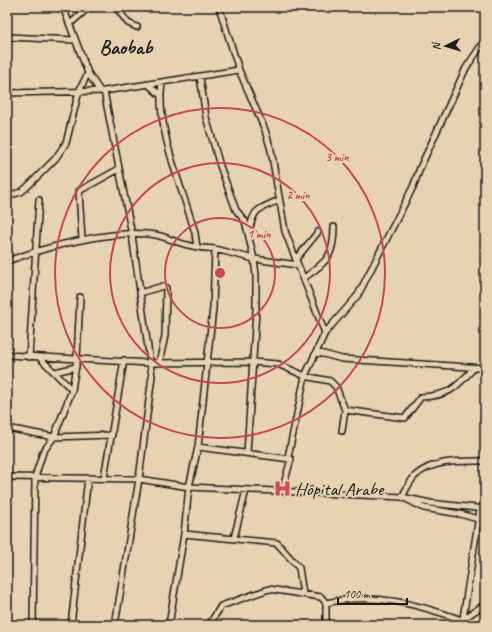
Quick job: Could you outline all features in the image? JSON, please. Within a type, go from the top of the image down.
[{"type":"street","points":[[63,7],[88,73],[102,91],[120,169],[132,235],[151,384],[139,479],[115,625]]},
{"type":"street","points":[[70,24],[89,7]]},
{"type":"street","points":[[116,7],[124,20],[138,27]]},
{"type":"street","points":[[220,7],[239,70],[267,137],[275,169],[285,231],[325,333]]},
{"type":"street","points":[[7,38],[75,40]]},
{"type":"street","points":[[282,491],[291,459],[288,457],[305,376],[325,333],[358,295],[413,187],[420,168],[466,68],[485,40]]},
{"type":"street","points":[[7,93],[102,91],[239,70]]},
{"type":"street","points":[[7,196],[21,192],[26,188],[55,160],[63,148],[79,91],[88,73]]},
{"type":"street","points":[[200,77],[206,117],[220,166],[236,210],[245,221],[254,259],[257,293],[247,453]]},
{"type":"street","points":[[162,83],[160,95],[165,131],[195,233],[197,247]]},
{"type":"street","points":[[149,85],[160,95]]},
{"type":"street","points":[[82,240],[79,192],[120,169]]},
{"type":"street","points":[[29,357],[39,200]]},
{"type":"street","points":[[248,235],[252,215],[264,205],[279,200]]},
{"type":"street","points":[[304,278],[323,263],[332,251],[334,243],[334,227]]},
{"type":"street","points":[[296,259],[318,232]]},
{"type":"street","points":[[7,261],[82,240],[132,235],[157,236],[197,247],[215,249],[254,259],[298,266]]},
{"type":"street","points":[[169,625],[184,534],[189,487],[198,447],[213,308],[215,249]]},
{"type":"street","points":[[140,293],[163,286],[166,288],[165,336],[159,363]]},
{"type":"street","points":[[33,625],[35,477],[45,448],[54,437],[72,390],[77,359],[80,297]]},
{"type":"street","points":[[316,352],[342,359],[485,368]]},
{"type":"street","points":[[7,355],[40,358],[124,360],[149,363],[252,362],[278,364],[305,376],[330,381],[336,387],[345,410],[342,431]]},
{"type":"street","points":[[40,358],[72,390]]},
{"type":"street","points":[[104,478],[124,360]]},
{"type":"street","points":[[55,372],[76,367]]},
{"type":"street","points":[[345,410],[405,418],[419,399],[422,397],[439,396],[448,392],[462,381],[474,368]]},
{"type":"street","points":[[7,428],[54,437],[112,435]]},
{"type":"street","points":[[43,435],[45,448]]},
{"type":"street","points":[[198,447],[291,459]]},
{"type":"street","points":[[402,497],[414,476],[430,467],[450,462],[485,461]]},
{"type":"street","points":[[7,477],[139,479],[189,487],[402,497],[430,503],[482,509],[478,518],[462,622]]},
{"type":"street","points":[[72,625],[88,478]]},
{"type":"street","points":[[234,538],[246,490]]},
{"type":"street","points":[[402,497],[424,508],[478,518],[485,521]]},
{"type":"street","points":[[184,534],[273,542],[280,545],[299,568],[303,594]]},
{"type":"street","points":[[209,625],[221,606],[269,589],[321,598],[326,603],[326,625]]},
{"type":"street","points":[[326,603],[378,598],[409,605],[422,606],[462,622]]},
{"type":"street","points":[[462,622],[485,604]]},
{"type":"place","name":"Hôpital Arabe","points":[[282,489]]},
{"type":"district","name":"Baobab","points":[[126,47]]}]
